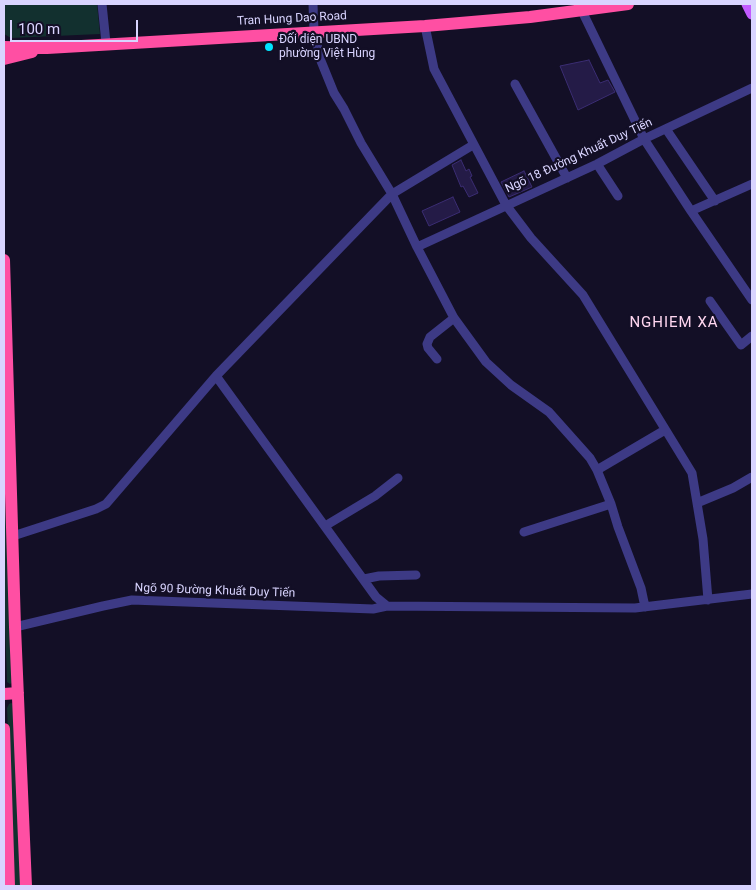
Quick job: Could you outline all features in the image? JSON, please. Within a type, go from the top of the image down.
[{"type":"highway","name":"Tran Hung Dao Road","points":[[4,47],[47,48],[106,43],[425,26],[560,9],[582,12],[622,4]]},
{"type":"highway","name":"Tran Hung Dao Road","points":[[4,60],[47,48]]},
{"type":"highway","points":[[4,260],[6,384],[26,886]]},
{"type":"highway","points":[[4,694],[18,692]]},
{"type":"highway","points":[[4,729],[10,886]]},
{"type":"main road","points":[[747,4],[752,14]]},
{"type":"street","points":[[102,4],[106,43]]},
{"type":"street","points":[[313,4],[314,31],[321,61],[334,94],[344,108],[361,143],[392,194],[454,318],[486,362],[511,385],[549,412],[590,458],[611,504],[641,588],[645,607]]},
{"type":"street","points":[[582,12],[644,139],[752,300]]},
{"type":"street","points":[[425,26],[434,69],[506,205],[531,238],[582,295],[692,473],[704,539],[708,600]]},
{"type":"street","points":[[516,84],[567,178]]},
{"type":"street","name":"Ngõ 18 Đường Khuất Duy Tiến","points":[[417,247],[597,164],[644,139],[752,88]]},
{"type":"street","points":[[666,129],[715,201]]},
{"type":"street","points":[[13,536],[96,510],[106,504],[216,376],[392,194],[473,145]]},
{"type":"street","points":[[597,164],[618,196]]},
{"type":"street","points":[[691,211],[752,184]]},
{"type":"street","points":[[710,302],[741,345],[752,336]]},
{"type":"street","points":[[437,359],[428,348],[430,337],[454,318]]},
{"type":"street","points":[[216,376],[376,597],[387,606]]},
{"type":"street","points":[[597,470],[664,430]]},
{"type":"street","points":[[698,503],[733,488],[752,477]]},
{"type":"street","points":[[325,526],[375,496],[398,478]]},
{"type":"street","points":[[524,532],[611,504]]},
{"type":"street","points":[[364,579],[379,576],[416,575]]},
{"type":"street","name":"Ngõ 90 Đường Khuất Duy Tiến","points":[[15,627],[132,600],[373,609],[387,606],[645,607],[752,594]]},
{"type":"green space","points":[[4,4],[97,4],[100,34],[11,38],[4,34]]},
{"type":"green space","points":[[4,400],[12,683],[10,684],[7,682],[4,599]]},
{"type":"green space","points":[[11,703],[15,704],[22,886],[14,886],[7,708]]},
{"type":"building","points":[[589,60],[600,83],[608,80],[615,92],[578,110],[560,66]]},
{"type":"building","points":[[461,160],[466,171],[469,169],[472,176],[470,177],[478,193],[469,197],[463,186],[461,187],[452,165]]},
{"type":"building","points":[[524,171],[532,187],[509,197],[501,182]]},
{"type":"building","points":[[453,197],[460,212],[429,226],[422,211]]},
{"type":"place","name":"Đối diện UBND phường Việt Hùng","points":[[269,47]]},
{"type":"district","name":"NGHIEM XA","points":[[674,323]]}]
